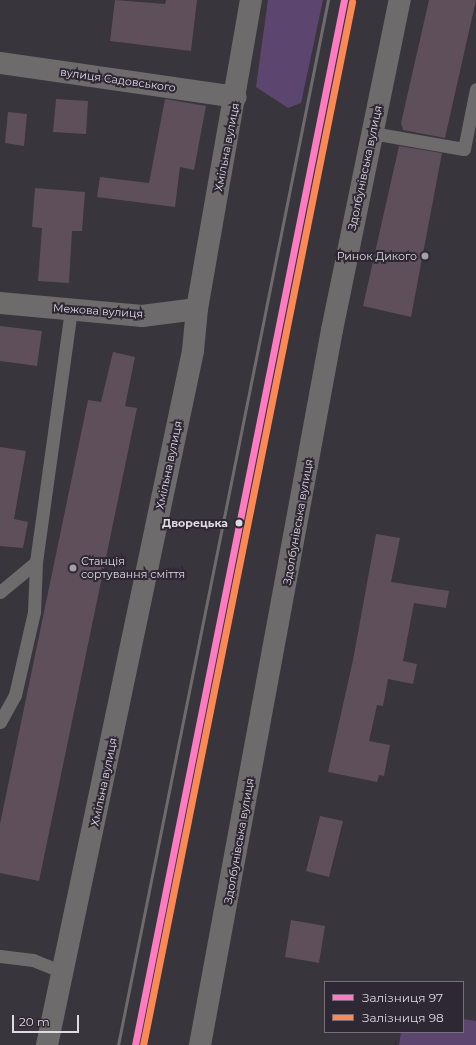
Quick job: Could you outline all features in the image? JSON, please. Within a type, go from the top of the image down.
[{"type":"street","name":"Хмільна вулиця","points":[[48,1045],[191,359],[196,309],[236,97],[251,0]]},
{"type":"street","name":"Здолбунівська вулиця","points":[[200,1045],[332,330],[400,0]]},
{"type":"street","name":"вулиця Садовського","points":[[0,63],[236,97]]},
{"type":"street","name":"Межова вулиця","points":[[0,304],[142,316],[196,309]]},
{"type":"lane","points":[[372,133],[464,149],[476,89]]},
{"type":"lane","points":[[0,722],[15,695],[34,612],[36,562],[71,310]]},
{"type":"lane","points":[[0,592],[36,562]]},
{"type":"lane","points":[[0,956],[33,960],[63,972]]},
{"type":"shaded area","points":[[268,0],[323,0],[301,103],[288,108],[256,87]]},
{"type":"shaded area","points":[[464,1019],[476,1021],[476,1045],[399,1045],[401,1033],[464,1033]]},
{"type":"building","points":[[115,0],[165,4],[166,0],[197,0],[191,51],[110,41]]},
{"type":"building","points":[[429,0],[476,0],[445,138],[403,130],[401,123]]},
{"type":"building","points":[[56,99],[88,101],[86,134],[53,132]]},
{"type":"building","points":[[165,99],[206,106],[194,170],[180,167],[175,207],[97,197],[100,177],[149,183]]},
{"type":"building","points":[[8,112],[27,114],[24,146],[5,143]]},
{"type":"building","points":[[399,146],[442,153],[411,317],[363,306]]},
{"type":"building","points":[[35,188],[85,192],[82,231],[72,231],[69,283],[38,281],[42,228],[32,227]]},
{"type":"building","points":[[0,326],[42,331],[37,366],[0,361]]},
{"type":"building","points":[[113,352],[135,357],[125,406],[137,408],[39,881],[0,873],[0,824],[88,400],[101,402]]},
{"type":"building","points":[[0,447],[26,451],[14,519],[28,522],[23,548],[0,546]]},
{"type":"building","points":[[376,534],[400,538],[391,582],[449,591],[446,608],[414,603],[403,661],[417,664],[413,684],[388,679],[383,706],[377,705],[369,741],[390,745],[384,776],[379,775],[377,782],[328,772],[353,660]]},
{"type":"building","points":[[320,816],[343,821],[329,877],[306,871]]},
{"type":"building","points":[[291,920],[325,926],[319,963],[285,957]]},
{"type":"railway","points":[[118,1045],[328,0]]},
{"type":"rail line","name":"97","points":[[135,1045],[344,0]]},
{"type":"rail line","name":"98","points":[[143,1045],[352,2]]},
{"type":"place","name":"Ринок Дикого","points":[[425,256]]},
{"type":"place","name":"Дворецька","points":[[239,523]]},
{"type":"place","name":"Станція сортування сміття","points":[[73,568]]}]
